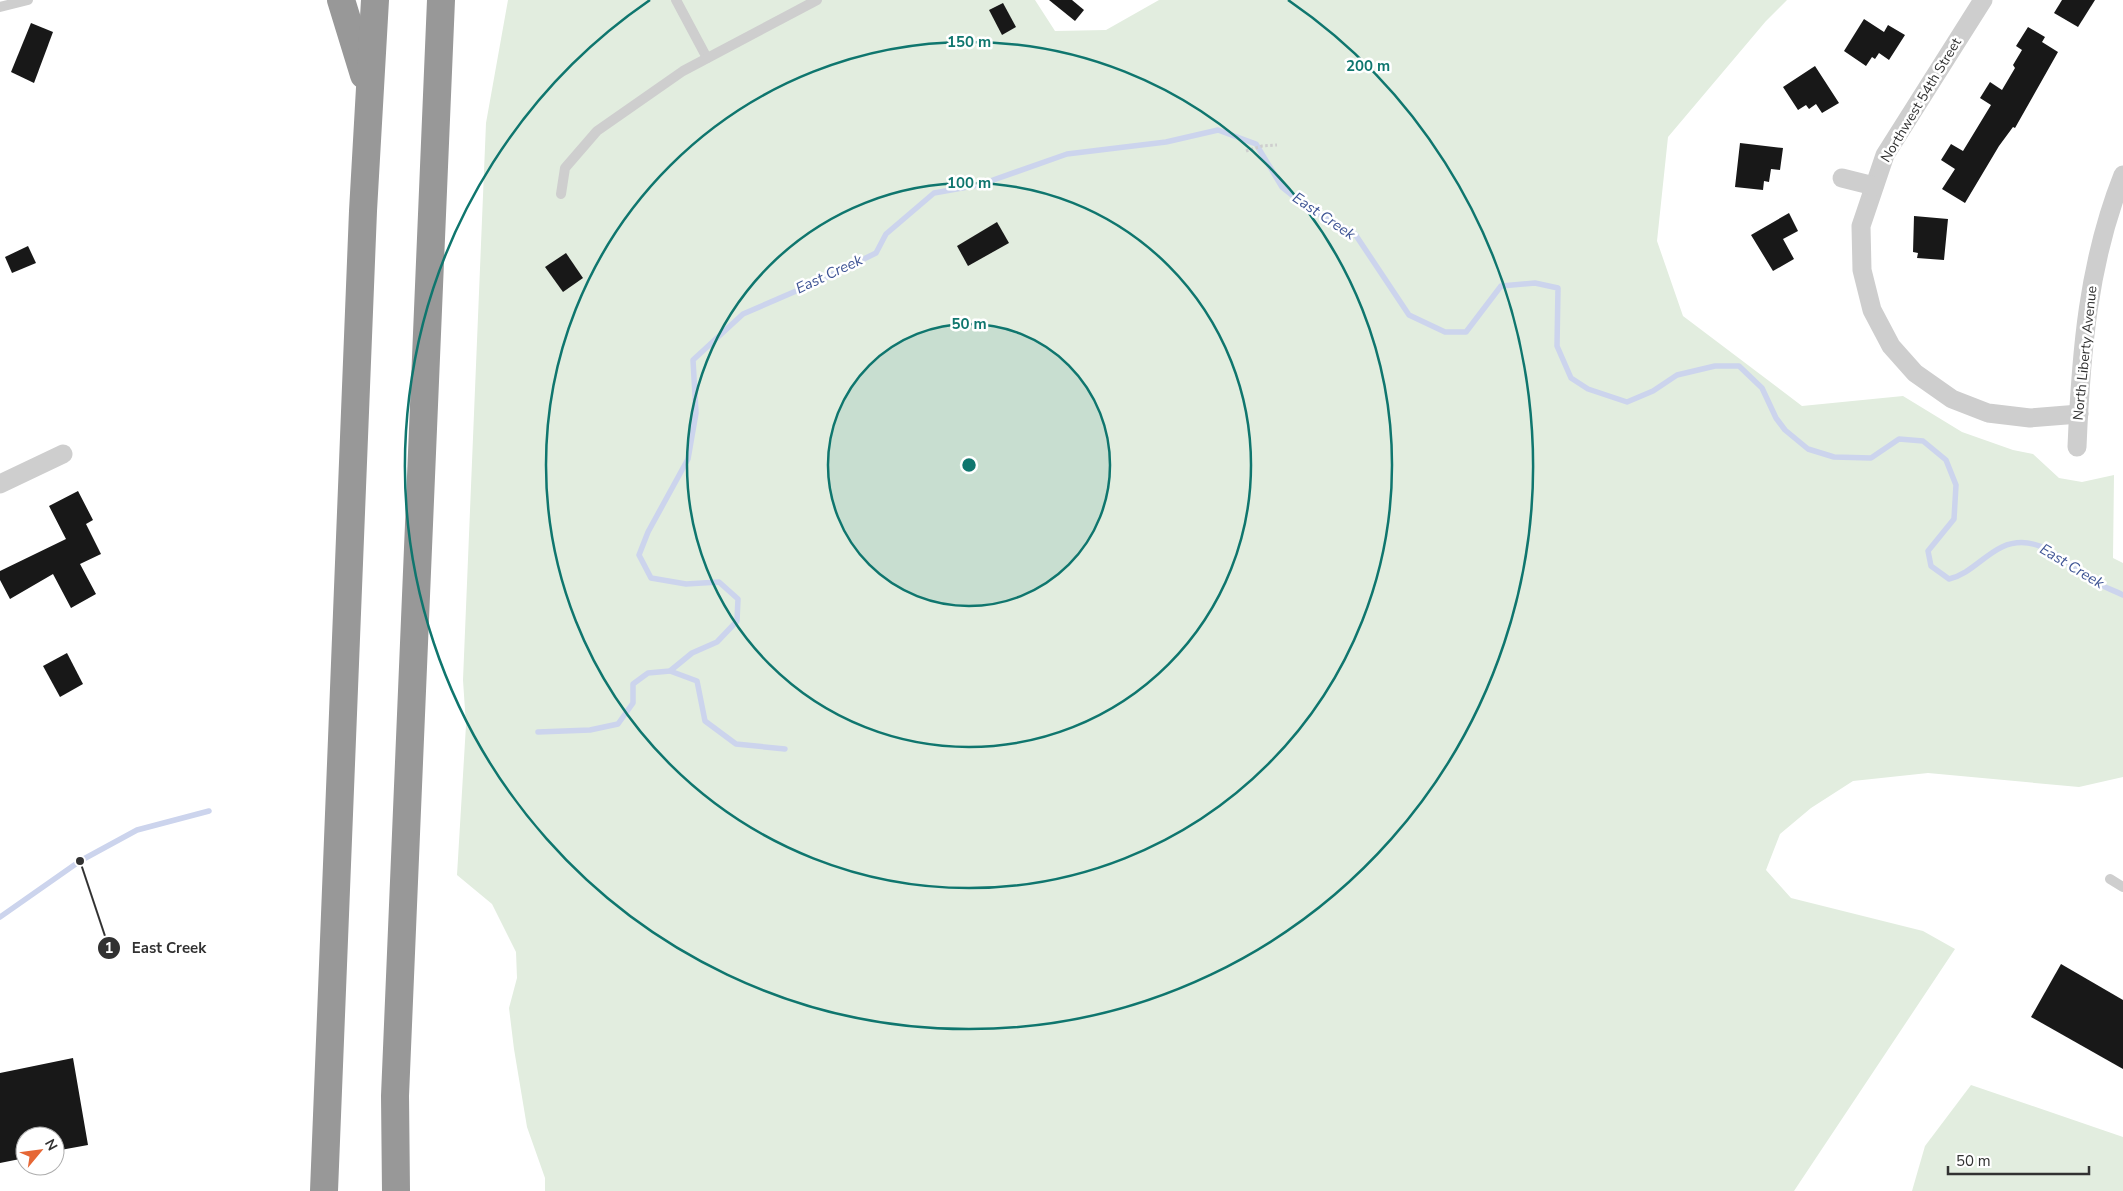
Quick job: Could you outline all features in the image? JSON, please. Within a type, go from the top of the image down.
[{"type":"highway","points":[[341,0],[370,93]]},
{"type":"highway","points":[[324,1191],[363,221],[375,0]]},
{"type":"highway","points":[[396,1191],[395,1086],[443,7]]},
{"type":"street","name":"Northwest 54th Street","points":[[1983,0],[1884,155],[1861,226],[1862,270],[1872,310],[1891,346],[1915,373],[1952,399],[1988,413],[2030,418],[2079,414]]},
{"type":"street","name":"North Liberty Avenue","points":[[2078,447],[2086,320],[2096,260],[2123,175]]},
{"type":"street","points":[[1842,178],[1874,186]]},
{"type":"street","points":[[0,484],[63,454]]},
{"type":"lane","points":[[0,7],[28,0]]},
{"type":"lane","points":[[676,0],[707,58]]},
{"type":"lane","points":[[561,194],[561,182],[565,168],[597,131],[683,71],[817,0]]},
{"type":"lane","points":[[2110,880],[2123,886]]},
{"type":"path","points":[[1246,151],[1262,146],[1277,145]]},
{"type":"green space","points":[[508,0],[1035,0],[1055,31],[1106,30],[1159,0],[1787,0],[1766,21],[1668,137],[1657,241],[1683,316],[1802,406],[1903,396],[1962,432],[2013,450],[2033,454],[2059,478],[2082,482],[2114,475],[2113,558],[2123,563],[2123,777],[2079,787],[1928,773],[1853,781],[1811,808],[1780,834],[1766,870],[1791,898],[1923,931],[1955,949],[1794,1191],[545,1191],[545,1178],[527,1127],[509,1008],[517,978],[516,952],[492,904],[457,875],[466,725],[463,680],[486,123]]},
{"type":"green space","points":[[1971,1085],[2123,1137],[2123,1191],[1912,1191],[1925,1146]]},
{"type":"building","points":[[1049,0],[1072,0],[1084,10],[1075,21]]},
{"type":"building","points":[[2062,0],[2095,0],[2078,27],[2054,13]]},
{"type":"building","points":[[1003,3],[1016,27],[1002,35],[989,10]]},
{"type":"building","points":[[1864,19],[1884,32],[1888,25],[1905,35],[1889,60],[1879,53],[1875,59],[1872,57],[1866,66],[1844,51]]},
{"type":"building","points":[[31,23],[53,32],[34,83],[11,72]]},
{"type":"building","points":[[2028,27],[2045,37],[2042,42],[2058,52],[2015,128],[2013,127],[1999,146],[1965,203],[1942,189],[1955,169],[1941,160],[1951,144],[1963,151],[1991,105],[1980,98],[1990,82],[2002,90],[2015,68],[2013,65],[2022,50],[2016,46]]},
{"type":"building","points":[[1815,66],[1839,103],[1822,113],[1816,104],[1809,109],[1806,105],[1798,110],[1783,87]]},
{"type":"building","points":[[1740,143],[1783,148],[1780,170],[1771,169],[1769,182],[1764,181],[1763,190],[1735,187]]},
{"type":"building","points":[[1789,213],[1798,231],[1783,239],[1794,259],[1773,271],[1751,235]]},
{"type":"building","points":[[1914,216],[1948,219],[1944,260],[1917,258],[1918,253],[1913,252]]},
{"type":"building","points":[[997,222],[1009,243],[968,266],[957,246]]},
{"type":"building","points":[[28,246],[36,263],[12,273],[5,257]]},
{"type":"building","points":[[566,253],[583,278],[563,292],[545,267]]},
{"type":"building","points":[[78,491],[93,520],[86,524],[101,554],[80,564],[96,594],[71,608],[53,574],[10,599],[0,580],[0,571],[66,539],[49,506]]},
{"type":"building","points":[[67,653],[83,684],[60,697],[43,666]]},
{"type":"building","points":[[2061,964],[2123,1000],[2123,1069],[2031,1017]]},
{"type":"building","points":[[73,1058],[88,1145],[65,1149],[65,1126],[15,1126],[15,1160],[0,1163],[0,1073]]},
{"type":"waterway","name":"East Creek","points":[[538,732],[590,730],[618,724],[633,703],[633,684],[648,673],[670,671],[692,653],[717,642],[737,621],[738,599],[719,582],[686,584],[651,578],[639,555],[648,532],[688,459],[696,413],[693,360],[743,314],[817,282],[876,253],[886,234],[934,193],[979,185],[1067,154],[1166,142],[1218,130],[1256,144],[1282,187],[1307,207],[1355,234],[1409,315],[1445,332],[1466,332],[1501,286],[1535,283],[1558,288],[1557,346],[1571,378],[1588,389],[1627,402],[1653,391],[1677,375],[1715,366],[1739,366],[1762,388],[1776,418],[1785,430],[1808,449],[1834,457],[1871,458],[1899,439],[1923,441],[1946,460],[1956,485],[1954,519],[1928,551],[1931,566],[1949,579],[1957,577],[2002,547],[2015,543],[2027,543],[2050,551],[2091,580],[2123,595]]},
{"type":"waterway","points":[[670,671],[697,681],[705,721],[736,744],[785,749]]},
{"type":"waterway","name":"East Creek","points":[[0,917],[80,861],[137,830],[209,811]]},
{"type":"place","name":"East Creek","points":[[80,861]]}]
